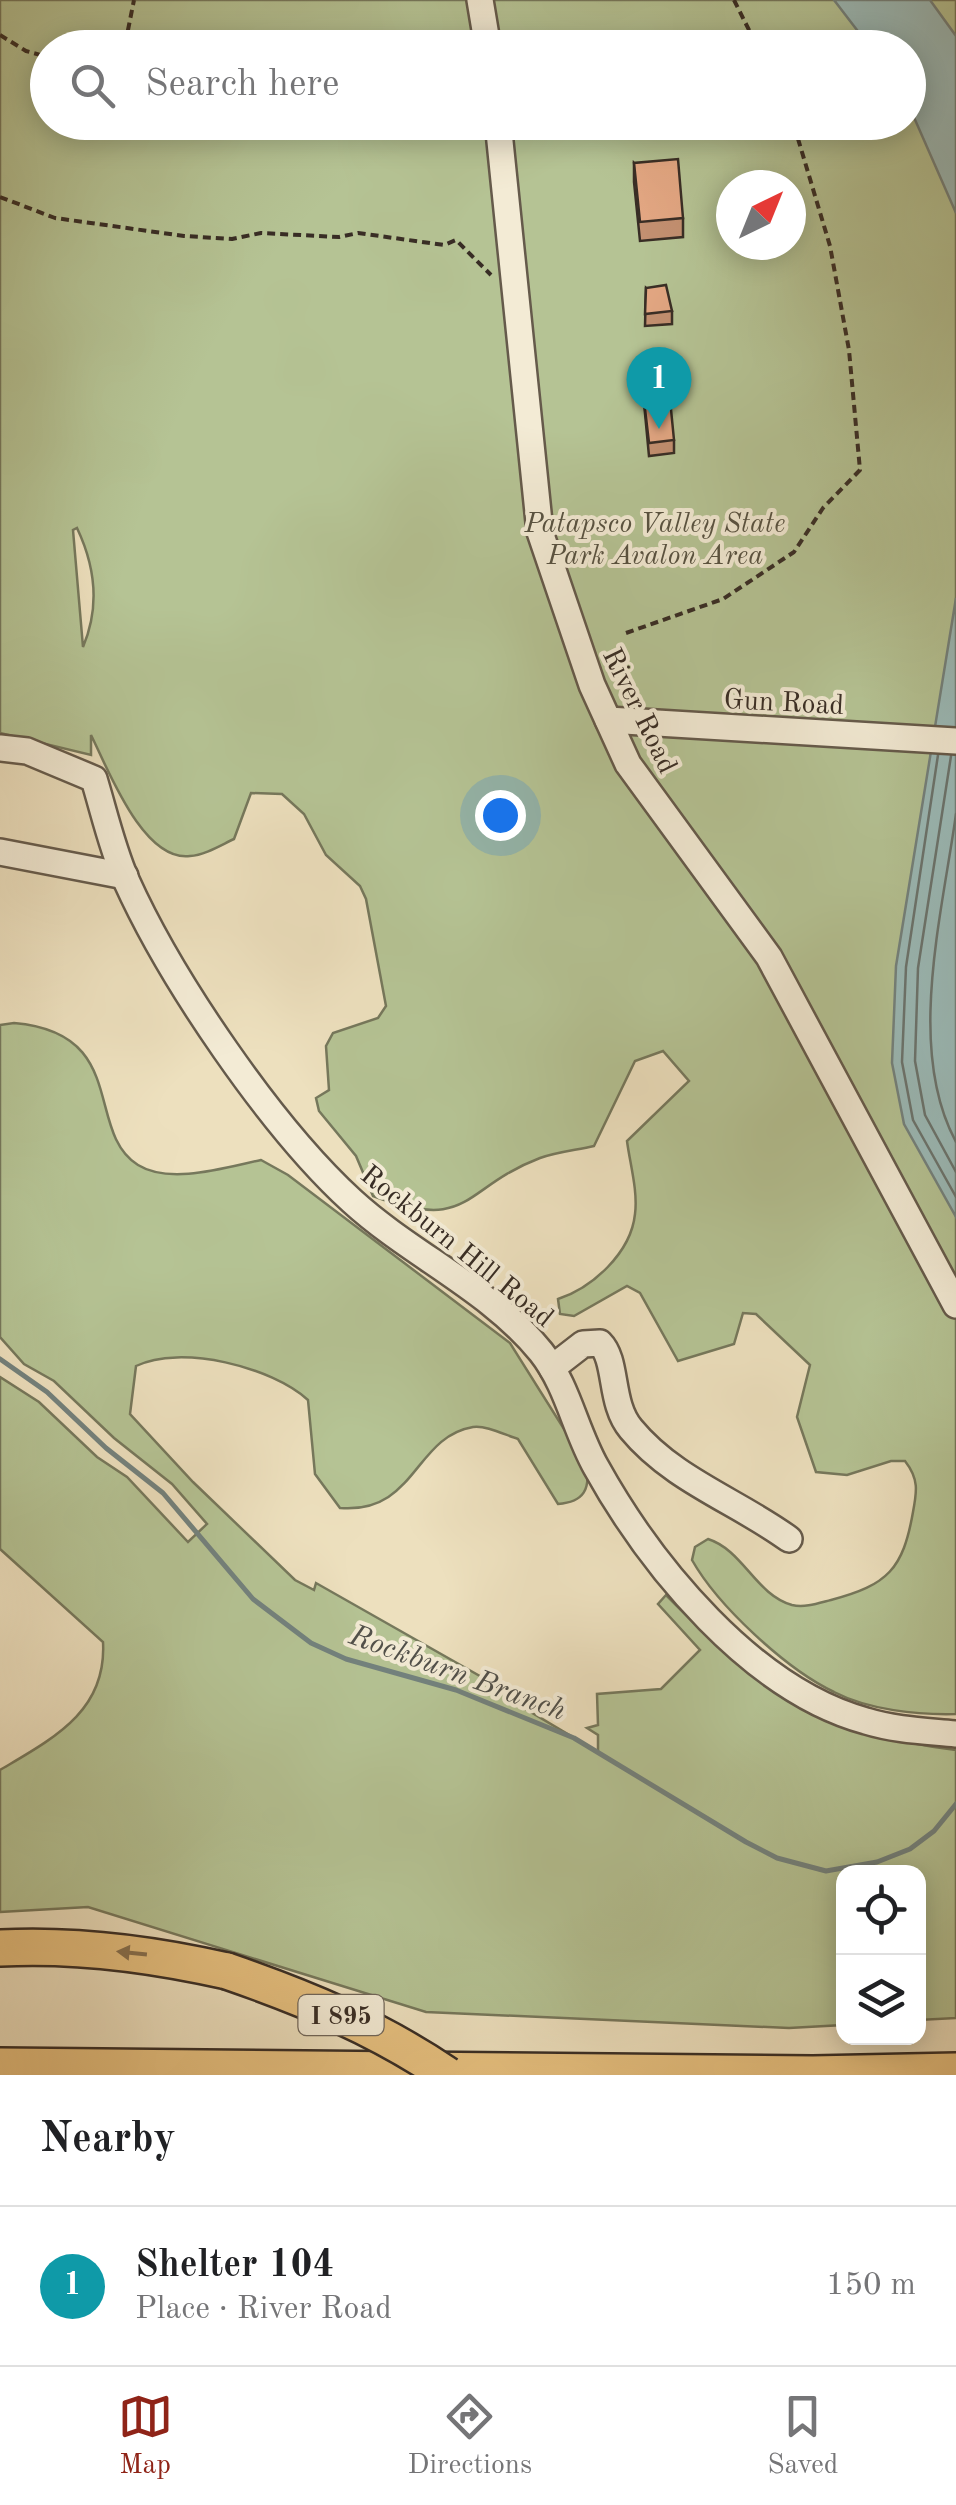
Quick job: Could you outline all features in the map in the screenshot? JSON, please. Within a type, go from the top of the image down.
[{"type":"highway","name":"I 895","points":[[0,1948],[91,1949],[167,1957],[227,1971],[300,1996],[370,2028],[446,2075]]},
{"type":"highway","points":[[0,2066],[336,2072],[956,2071]]},
{"type":"street","points":[[480,0],[485,30]]},
{"type":"street","name":"River Road","points":[[500,140],[540,532],[564,613],[608,720],[650,796],[769,957],[956,1305]]},
{"type":"street","name":"Gun Road","points":[[608,720],[956,741]]},
{"type":"street","name":"Rockburn Hill Road","points":[[0,748],[26,751],[94,779],[125,876],[190,992],[252,1083],[318,1167],[392,1233],[507,1317],[552,1368],[589,1455],[656,1561],[740,1647],[786,1682],[864,1721],[956,1734]]},
{"type":"street","points":[[3,850],[125,876]]},
{"type":"street","points":[[552,1368],[584,1344],[600,1343],[608,1351],[614,1398],[639,1438],[692,1482],[762,1519],[789,1539]]},
{"type":"path","points":[[128,30],[134,0]]},
{"type":"path","points":[[734,0],[749,30]]},
{"type":"path","points":[[0,35],[30,53]]},
{"type":"path","points":[[626,633],[724,599],[794,552],[822,508],[860,470],[849,350],[830,246],[798,140]]},
{"type":"path","points":[[0,197],[55,218],[184,236],[232,238],[261,232],[339,238],[358,233],[444,246],[456,240],[496,278],[498,269]]},
{"type":"green space","name":"Patapsco Valley State Park Avalon Area","points":[[0,0],[956,0],[956,1714],[878,1707],[815,1682],[736,1616],[692,1560],[695,1547],[708,1539],[731,1553],[779,1600],[802,1606],[866,1588],[890,1572],[898,1561],[914,1505],[913,1474],[905,1461],[891,1461],[847,1475],[816,1472],[797,1417],[810,1365],[756,1314],[743,1313],[734,1344],[678,1361],[640,1293],[627,1286],[574,1316],[560,1314],[558,1299],[584,1287],[608,1267],[632,1228],[635,1196],[627,1141],[689,1081],[663,1051],[635,1061],[594,1146],[540,1158],[449,1208],[430,1210],[373,1196],[356,1156],[319,1111],[316,1098],[329,1090],[326,1046],[333,1033],[378,1018],[386,1006],[366,899],[360,886],[326,855],[304,814],[282,794],[251,793],[234,839],[196,855],[173,854],[157,844],[129,811],[91,735],[91,755],[0,733]],"holes":[[[77,528],[93,587],[92,617],[83,647],[73,530]]]},
{"type":"green space","points":[[14,1023],[50,1031],[75,1045],[90,1063],[122,1150],[138,1165],[151,1171],[182,1174],[261,1160],[288,1175],[510,1343],[586,1464],[584,1493],[558,1504],[518,1439],[473,1427],[438,1445],[400,1488],[385,1499],[365,1507],[340,1508],[315,1474],[308,1400],[292,1388],[250,1369],[201,1358],[177,1357],[136,1366],[130,1414],[193,1482],[295,1580],[314,1590],[316,1583],[522,1700],[519,1705],[598,1752],[598,1735],[587,1728],[598,1725],[597,1694],[661,1689],[700,1650],[658,1604],[666,1595],[732,1657],[796,1702],[867,1732],[956,1750],[956,2018],[926,2020],[926,1865],[836,1865],[836,2025],[789,2028],[426,2012],[88,1907],[0,1912],[0,1770],[57,1734],[86,1704],[102,1666],[103,1642],[0,1549],[0,1377],[39,1402],[97,1457],[127,1477],[188,1542],[207,1524],[172,1484],[114,1438],[54,1381],[24,1364],[0,1337],[0,1025]]},
{"type":"water","points":[[834,0],[930,0],[956,36],[956,213],[924,140],[926,30],[857,30]]},
{"type":"water","points":[[956,598],[956,1217],[904,1124],[892,1063],[896,966]]},
{"type":"building","points":[[678,159],[683,218],[640,222],[634,163]]},
{"type":"building","points":[[666,285],[672,311],[645,314],[646,288]]},
{"type":"building","points":[[669,389],[674,440],[649,443],[643,392]]},
{"type":"waterway","name":"Rockburn Branch","points":[[0,1359],[47,1392],[106,1448],[163,1493],[253,1599],[311,1643],[346,1659],[456,1690],[574,1738],[746,1842],[777,1858],[826,1871],[877,1862],[910,1849],[934,1831],[956,1804]]},
{"type":"place","name":"Shelter 104","points":[[659,429]]}]
